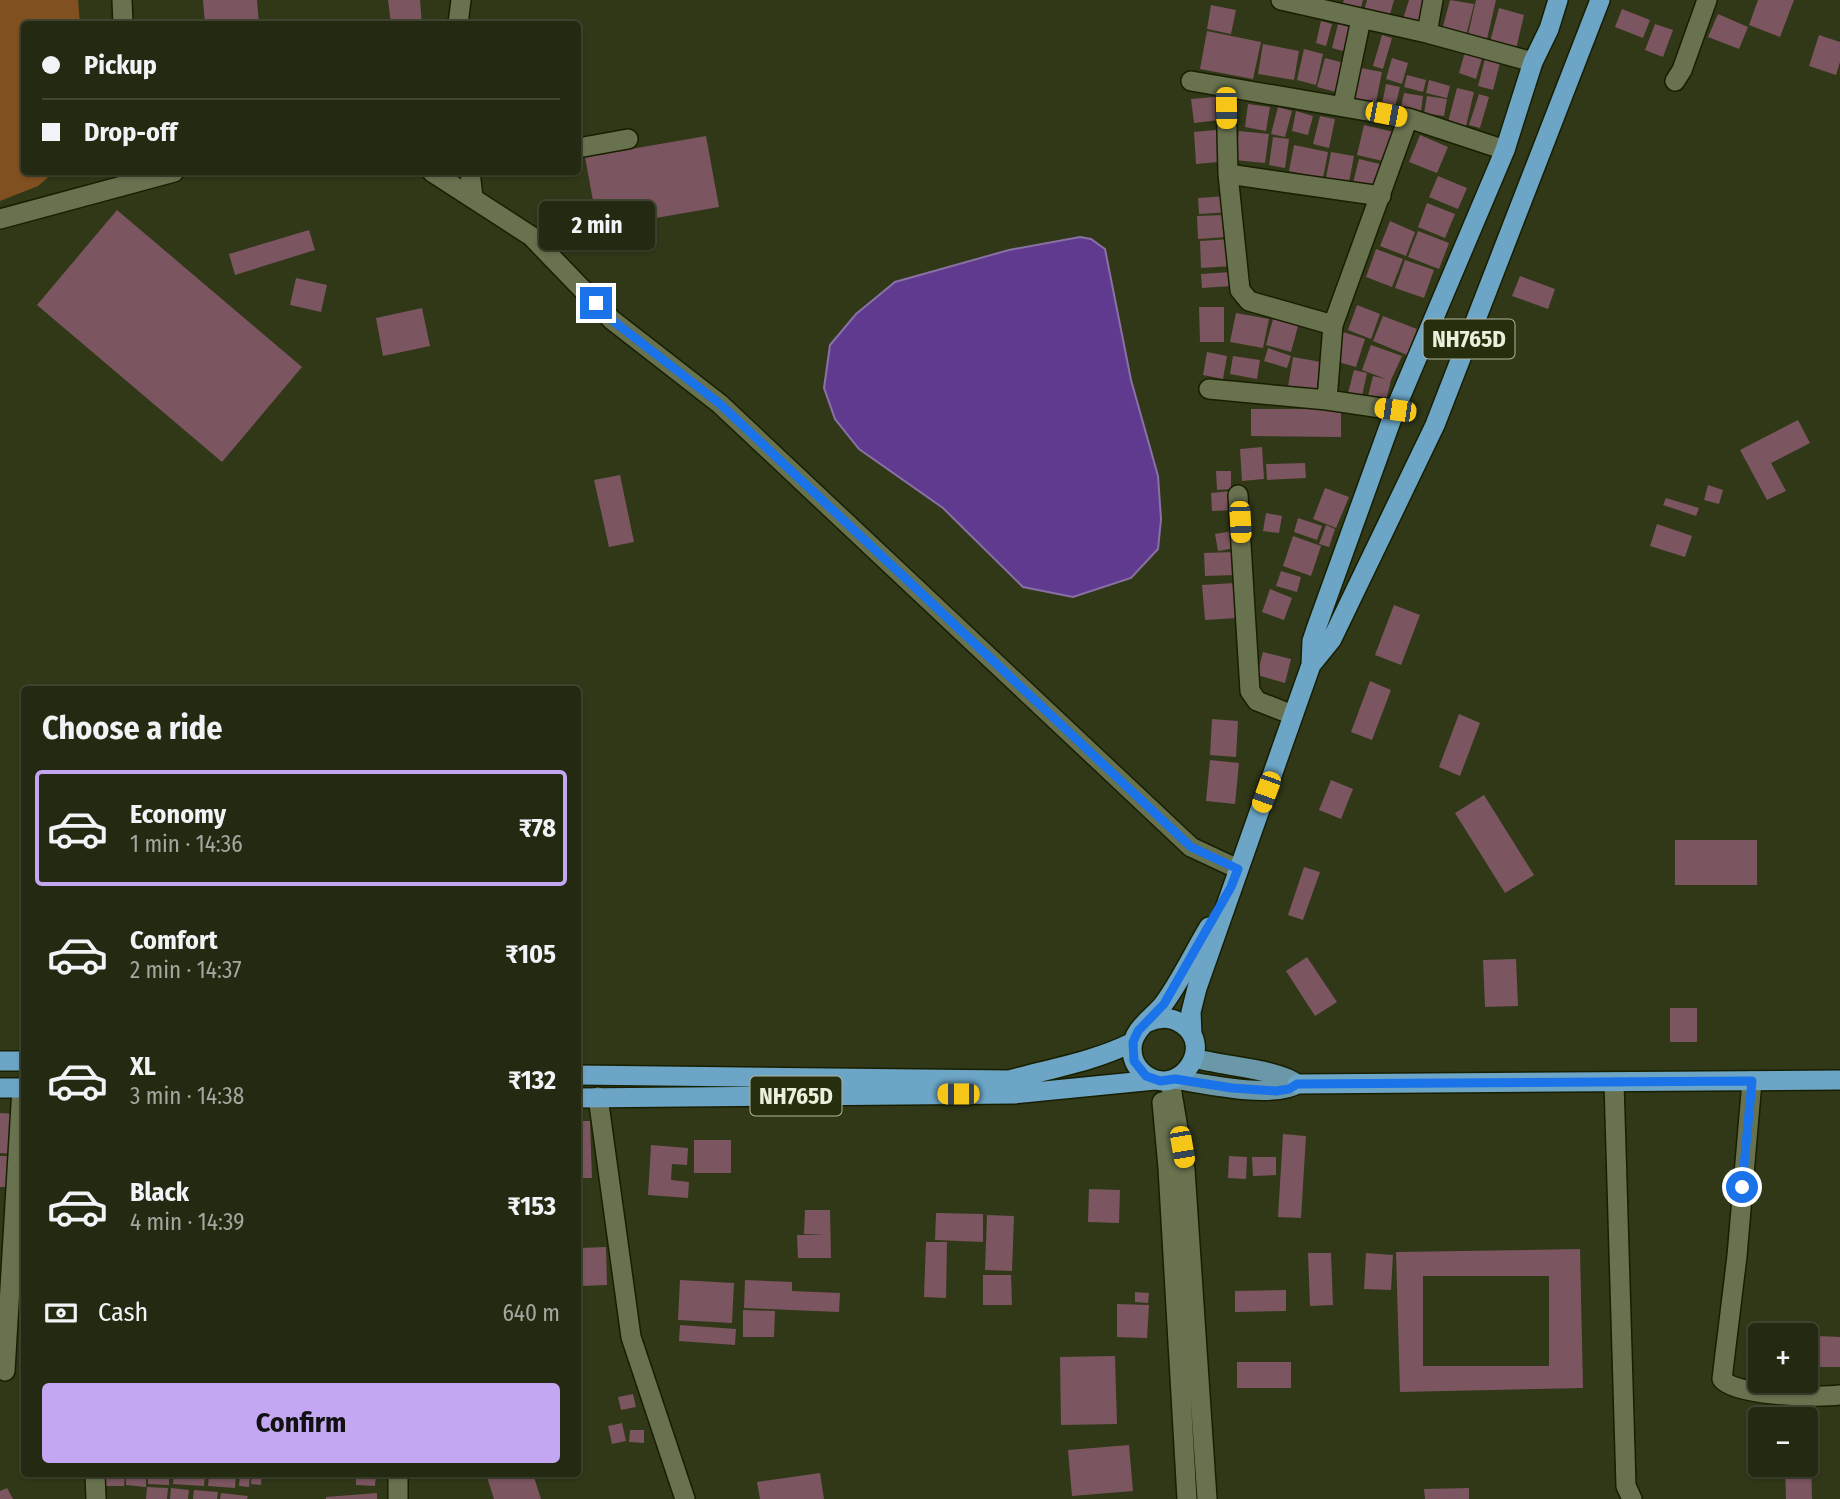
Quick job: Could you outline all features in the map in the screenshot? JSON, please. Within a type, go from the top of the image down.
[{"type":"highway","name":"NH765D","points":[[1194,1058],[1191,1012],[1197,988],[1311,665],[1312,641],[1395,410],[1505,150],[1533,62],[1549,29],[1558,0]]},
{"type":"highway","name":"NH765D","points":[[1311,665],[1332,639],[1435,425],[1600,0]]},
{"type":"highway","name":"NH765D","points":[[581,1075],[1009,1080],[1089,1061],[1133,1042],[1138,1031],[1164,1004],[1235,878]]},
{"type":"highway","points":[[1146,1023],[1163,1018],[1174,1020],[1185,1026],[1192,1035]]},
{"type":"highway","points":[[1133,1042],[1134,1061],[1139,1069],[1165,1080],[1184,1074],[1194,1058]]},
{"type":"highway","points":[[0,1061],[21,1061]]},
{"type":"highway","name":"NH765D","points":[[581,1098],[1014,1094],[1165,1080]]},
{"type":"highway","points":[[1297,1084],[1840,1080]]},
{"type":"highway","points":[[0,1088],[21,1088]]},
{"type":"main road","points":[[1165,1080],[1276,1091],[1289,1089],[1297,1084],[1282,1075],[1194,1058]]},
{"type":"street","points":[[122,0],[123,21]]},
{"type":"street","points":[[458,21],[461,0]]},
{"type":"street","points":[[1281,0],[1427,33],[1533,62]]},
{"type":"street","points":[[1427,33],[1433,0]]},
{"type":"street","points":[[1675,81],[1707,0]]},
{"type":"street","points":[[1343,105],[1362,19]]},
{"type":"street","points":[[1191,81],[1408,118],[1505,150]]},
{"type":"street","points":[[1226,87],[1228,174],[1240,290],[1249,301],[1334,325]]},
{"type":"street","points":[[1327,400],[1334,325],[1408,118]]},
{"type":"street","points":[[581,147],[628,139]]},
{"type":"street","points":[[1228,174],[1381,195]]},
{"type":"street","points":[[437,175],[531,236],[612,320],[720,404],[1191,847],[1235,878]]},
{"type":"street","points":[[470,175],[473,197]]},
{"type":"street","points":[[0,219],[131,177]]},
{"type":"street","points":[[1209,389],[1327,400],[1395,410]]},
{"type":"street","points":[[1238,495],[1250,691],[1257,701],[1293,715]]},
{"type":"street","points":[[1165,1080],[1187,1499]]},
{"type":"street","points":[[1165,1080],[1185,1170],[1208,1499]]},
{"type":"street","points":[[1752,1081],[1723,1379],[1731,1386],[1761,1392],[1818,1398],[1840,1395]]},
{"type":"street","points":[[1614,1082],[1626,1486],[1632,1499]]},
{"type":"street","points":[[598,1097],[631,1337],[685,1499]]},
{"type":"street","points":[[5,1371],[21,1119]]},
{"type":"street","points":[[95,1477],[96,1499]]},
{"type":"street","points":[[398,1477],[398,1499]]},
{"type":"shaded area","points":[[0,0],[78,0],[80,21],[21,21],[21,175],[51,175],[38,186],[0,201]]},
{"type":"shaded area","points":[[1080,237],[1091,239],[1105,249],[1131,380],[1158,476],[1161,519],[1158,549],[1131,578],[1073,597],[1023,587],[943,508],[859,449],[835,419],[824,388],[830,345],[856,314],[895,282],[1009,250]]},
{"type":"building","points":[[203,0],[257,0],[259,21],[205,21]]},
{"type":"building","points":[[388,0],[420,0],[422,21],[391,21]]},
{"type":"building","points":[[1344,0],[1363,0],[1360,11],[1342,6]]},
{"type":"building","points":[[1367,0],[1394,0],[1389,18],[1364,11]]},
{"type":"building","points":[[1409,0],[1428,0],[1421,24],[1403,19]]},
{"type":"building","points":[[1450,0],[1474,4],[1466,36],[1442,30]]},
{"type":"building","points":[[1476,0],[1496,0],[1487,39],[1468,35]]},
{"type":"building","points":[[1758,0],[1794,0],[1780,37],[1749,25]]},
{"type":"building","points":[[1211,5],[1236,10],[1231,34],[1207,29]]},
{"type":"building","points":[[1499,8],[1524,15],[1516,49],[1490,42]]},
{"type":"building","points":[[1622,9],[1650,20],[1643,38],[1615,27]]},
{"type":"building","points":[[1718,14],[1748,27],[1739,49],[1708,37]]},
{"type":"building","points":[[1321,21],[1332,24],[1326,46],[1316,43]]},
{"type":"building","points":[[1338,24],[1353,28],[1347,52],[1332,48]]},
{"type":"building","points":[[1655,24],[1673,30],[1663,57],[1645,50]]},
{"type":"building","points":[[1207,31],[1261,42],[1253,79],[1200,69]]},
{"type":"building","points":[[1382,35],[1392,38],[1383,69],[1373,66]]},
{"type":"building","points":[[1819,35],[1840,42],[1840,62],[1836,75],[1809,66]]},
{"type":"building","points":[[1263,44],[1299,51],[1294,80],[1258,74]]},
{"type":"building","points":[[1304,49],[1323,54],[1316,85],[1297,80]]},
{"type":"building","points":[[1465,52],[1482,58],[1476,79],[1459,73]]},
{"type":"building","points":[[1325,58],[1348,64],[1340,93],[1317,87]]},
{"type":"building","points":[[1392,58],[1408,63],[1402,84],[1386,79]]},
{"type":"building","points":[[1485,59],[1500,63],[1493,90],[1478,86]]},
{"type":"building","points":[[1361,68],[1382,72],[1376,102],[1355,98]]},
{"type":"building","points":[[1407,75],[1426,80],[1423,92],[1404,87]]},
{"type":"building","points":[[1429,80],[1450,86],[1447,98],[1426,93]]},
{"type":"building","points":[[1386,84],[1400,87],[1395,107],[1382,104]]},
{"type":"building","points":[[1457,88],[1474,92],[1466,126],[1448,122]]},
{"type":"building","points":[[1404,93],[1423,96],[1421,111],[1401,107]]},
{"type":"building","points":[[1479,94],[1489,97],[1480,128],[1469,125]]},
{"type":"building","points":[[1226,96],[1229,119],[1194,123],[1191,99]]},
{"type":"building","points":[[1427,96],[1447,99],[1444,116],[1424,113]]},
{"type":"building","points":[[1248,104],[1270,107],[1266,131],[1245,127]]},
{"type":"building","points":[[1278,107],[1292,111],[1285,137],[1271,134]]},
{"type":"building","points":[[1296,111],[1313,116],[1308,135],[1292,131]]},
{"type":"building","points":[[1320,116],[1335,119],[1329,148],[1313,144]]},
{"type":"building","points":[[1364,125],[1394,132],[1387,162],[1357,155]]},
{"type":"building","points":[[1226,129],[1229,161],[1196,164],[1194,132]]},
{"type":"building","points":[[1239,131],[1269,134],[1265,163],[1235,160]]},
{"type":"building","points":[[1420,135],[1448,147],[1437,173],[1409,162]]},
{"type":"building","points":[[706,136],[719,207],[598,228],[585,157]]},
{"type":"building","points":[[1273,137],[1289,139],[1285,168],[1269,165]]},
{"type":"building","points":[[1294,145],[1328,152],[1323,178],[1289,171]]},
{"type":"building","points":[[1331,152],[1354,156],[1349,182],[1326,178]]},
{"type":"building","points":[[1359,159],[1384,165],[1378,193],[1352,187]]},
{"type":"building","points":[[1438,176],[1467,188],[1458,209],[1429,197]]},
{"type":"building","points":[[1229,196],[1231,212],[1199,214],[1198,198]]},
{"type":"building","points":[[1427,203],[1455,214],[1445,238],[1418,227]]},
{"type":"building","points":[[117,210],[302,367],[222,462],[37,305]]},
{"type":"building","points":[[1224,215],[1226,237],[1198,239],[1197,216]]},
{"type":"building","points":[[1390,221],[1415,232],[1406,256],[1380,246]]},
{"type":"building","points":[[309,230],[315,250],[235,275],[229,254]]},
{"type":"building","points":[[1418,231],[1449,243],[1439,269],[1408,257]]},
{"type":"building","points":[[1232,239],[1233,266],[1201,268],[1200,241]]},
{"type":"building","points":[[1376,249],[1403,259],[1392,287],[1366,277]]},
{"type":"building","points":[[1405,260],[1434,270],[1424,298],[1395,288]]},
{"type":"building","points":[[1231,272],[1232,286],[1202,288],[1201,274]]},
{"type":"building","points":[[1520,276],[1555,289],[1548,309],[1512,296]]},
{"type":"building","points":[[296,278],[327,285],[321,312],[290,305]]},
{"type":"building","points":[[1357,305],[1380,314],[1371,339],[1348,330]]},
{"type":"building","points":[[1199,307],[1224,307],[1224,342],[1200,342]]},
{"type":"building","points":[[422,308],[430,346],[383,356],[376,318]]},
{"type":"building","points":[[1236,313],[1269,319],[1263,348],[1230,342]]},
{"type":"building","points":[[1383,316],[1417,329],[1407,355],[1373,341]]},
{"type":"building","points":[[1273,319],[1298,326],[1291,352],[1266,345]]},
{"type":"building","points":[[1340,331],[1365,339],[1356,367],[1331,360]]},
{"type":"building","points":[[1371,345],[1402,356],[1391,380],[1386,401],[1368,396],[1373,376],[1386,379],[1362,370]]},
{"type":"building","points":[[1268,348],[1291,356],[1287,368],[1264,361]]},
{"type":"building","points":[[1207,352],[1227,356],[1223,379],[1203,375]]},
{"type":"building","points":[[1233,356],[1260,360],[1257,379],[1230,374]]},
{"type":"building","points":[[1293,357],[1321,362],[1316,392],[1288,387]]},
{"type":"building","points":[[1354,370],[1367,373],[1362,396],[1348,393]]},
{"type":"building","points":[[1251,409],[1341,409],[1341,437],[1251,436]]},
{"type":"building","points":[[1798,420],[1810,443],[1771,463],[1786,491],[1767,500],[1740,450]]},
{"type":"building","points":[[1262,447],[1264,479],[1242,481],[1240,449]]},
{"type":"building","points":[[1305,463],[1306,478],[1267,480],[1266,464]]},
{"type":"building","points":[[1216,471],[1231,471],[1231,489],[1217,490]]},
{"type":"building","points":[[620,475],[634,542],[609,547],[594,480]]},
{"type":"building","points":[[1708,485],[1723,490],[1719,504],[1704,500]]},
{"type":"building","points":[[1325,488],[1349,497],[1336,528],[1313,519]]},
{"type":"building","points":[[1231,491],[1233,510],[1212,511],[1211,493]]},
{"type":"building","points":[[1666,498],[1699,508],[1696,516],[1663,505]]},
{"type":"building","points":[[1266,513],[1282,516],[1279,533],[1263,531]]},
{"type":"building","points":[[1298,518],[1322,526],[1317,540],[1294,532]]},
{"type":"building","points":[[1657,524],[1692,536],[1685,557],[1650,546]]},
{"type":"building","points":[[1326,525],[1335,529],[1329,547],[1319,544]]},
{"type":"building","points":[[1233,531],[1235,548],[1218,551],[1215,534]]},
{"type":"building","points":[[1293,536],[1321,546],[1311,576],[1283,566]]},
{"type":"building","points":[[1236,552],[1236,575],[1205,576],[1204,553]]},
{"type":"building","points":[[1281,571],[1301,577],[1297,592],[1276,586]]},
{"type":"building","points":[[1234,583],[1237,618],[1205,620],[1202,585]]},
{"type":"building","points":[[1270,589],[1292,598],[1284,620],[1262,612]]},
{"type":"building","points":[[1394,605],[1420,615],[1401,665],[1375,655]]},
{"type":"building","points":[[1263,652],[1291,659],[1285,683],[1257,675]]},
{"type":"building","points":[[1370,681],[1391,690],[1372,740],[1351,732]]},
{"type":"building","points":[[1459,714],[1480,723],[1460,776],[1439,767]]},
{"type":"building","points":[[1212,719],[1238,721],[1236,757],[1210,755]]},
{"type":"building","points":[[1210,760],[1239,763],[1235,804],[1206,801]]},
{"type":"building","points":[[1331,780],[1353,789],[1341,819],[1319,810]]},
{"type":"building","points":[[1484,795],[1534,875],[1505,893],[1455,813]]},
{"type":"building","points":[[1675,840],[1757,840],[1757,885],[1675,885]]},
{"type":"building","points":[[1304,867],[1320,872],[1303,920],[1288,915]]},
{"type":"building","points":[[1307,957],[1337,1002],[1315,1016],[1286,971]]},
{"type":"building","points":[[1516,959],[1518,1006],[1485,1007],[1483,960]]},
{"type":"building","points":[[1670,1008],[1697,1008],[1697,1042],[1670,1042]]},
{"type":"building","points":[[0,1113],[15,1114],[13,1154],[0,1153]]},
{"type":"building","points":[[581,1121],[590,1121],[592,1178],[581,1178]]},
{"type":"building","points":[[1283,1134],[1306,1136],[1301,1218],[1278,1217]]},
{"type":"building","points":[[694,1140],[731,1140],[731,1173],[694,1173]]},
{"type":"building","points":[[651,1145],[688,1148],[687,1165],[672,1164],[671,1180],[689,1182],[688,1198],[648,1195]]},
{"type":"building","points":[[0,1156],[14,1156],[13,1187],[0,1187]]},
{"type":"building","points":[[1229,1156],[1247,1157],[1246,1179],[1228,1178]]},
{"type":"building","points":[[1252,1157],[1276,1157],[1276,1175],[1253,1176]]},
{"type":"building","points":[[1089,1189],[1120,1190],[1119,1223],[1088,1222]]},
{"type":"building","points":[[805,1210],[830,1210],[831,1258],[798,1258],[797,1235],[825,1235],[804,1234]]},
{"type":"building","points":[[936,1213],[983,1214],[983,1242],[935,1240]]},
{"type":"building","points":[[987,1215],[1014,1216],[1012,1271],[985,1270]]},
{"type":"building","points":[[926,1242],[947,1242],[946,1298],[924,1297]]},
{"type":"building","points":[[606,1247],[607,1285],[581,1286],[581,1248]]},
{"type":"building","points":[[1580,1249],[1583,1388],[1400,1392],[1396,1252]],"holes":[[[1423,1276],[1549,1276],[1549,1366],[1423,1366]]]},
{"type":"building","points":[[1308,1253],[1331,1253],[1333,1305],[1310,1306]]},
{"type":"building","points":[[1366,1253],[1393,1255],[1391,1290],[1364,1289]]},
{"type":"building","points":[[983,1275],[1011,1275],[1012,1305],[983,1305]]},
{"type":"building","points":[[680,1280],[734,1283],[732,1323],[678,1320]]},
{"type":"building","points":[[745,1280],[792,1282],[792,1291],[840,1293],[839,1312],[744,1308]]},
{"type":"building","points":[[1286,1290],[1286,1311],[1235,1312],[1235,1291]]},
{"type":"building","points":[[1135,1292],[1149,1293],[1148,1303],[1135,1302]]},
{"type":"building","points":[[1117,1304],[1149,1305],[1147,1338],[1117,1337]]},
{"type":"building","points":[[743,1310],[775,1311],[774,1337],[743,1337]]},
{"type":"building","points":[[680,1325],[736,1329],[735,1345],[679,1341]]},
{"type":"building","points":[[1818,1336],[1840,1337],[1840,1367],[1818,1367]]},
{"type":"building","points":[[1115,1356],[1117,1424],[1061,1425],[1060,1357]]},
{"type":"building","points":[[1237,1362],[1291,1362],[1291,1388],[1237,1388]]},
{"type":"building","points":[[633,1394],[636,1407],[621,1410],[618,1397]]},
{"type":"building","points":[[622,1423],[626,1441],[612,1444],[608,1426]]},
{"type":"building","points":[[630,1430],[644,1430],[644,1443],[629,1442]]},
{"type":"building","points":[[1129,1445],[1133,1491],[1072,1496],[1068,1450]]},
{"type":"building","points":[[820,1473],[824,1499],[760,1499],[757,1482]]},
{"type":"building","points":[[104,1477],[125,1477],[124,1486],[103,1486]]},
{"type":"building","points":[[126,1477],[146,1477],[146,1487],[126,1485]]},
{"type":"building","points":[[148,1477],[169,1477],[169,1485],[148,1484]]},
{"type":"building","points":[[174,1477],[205,1477],[204,1486],[173,1484]]},
{"type":"building","points":[[209,1477],[236,1477],[235,1488],[208,1486]]},
{"type":"building","points":[[240,1477],[250,1477],[249,1487],[239,1486]]},
{"type":"building","points":[[252,1477],[262,1477],[261,1485],[251,1484]]},
{"type":"building","points":[[356,1477],[376,1477],[375,1486],[356,1485]]},
{"type":"building","points":[[487,1477],[534,1477],[541,1499],[494,1499]]},
{"type":"building","points":[[1785,1477],[1811,1477],[1812,1499],[1786,1499]]},
{"type":"building","points":[[147,1487],[168,1488],[167,1499],[146,1499]]},
{"type":"building","points":[[7,1488],[13,1499],[0,1499],[0,1491]]},
{"type":"building","points":[[171,1488],[189,1490],[188,1499],[170,1499]]},
{"type":"building","points":[[1469,1488],[1469,1499],[1425,1499],[1424,1489]]},
{"type":"building","points":[[194,1490],[218,1492],[217,1499],[193,1499]]},
{"type":"building","points":[[221,1493],[248,1496],[247,1499],[220,1499]]},
{"type":"building","points":[[377,1493],[377,1499],[326,1499],[326,1497]]},
{"type":"route","points":[[596,303],[612,320],[720,404],[1191,847],[1238,869],[1231,887],[1164,1004],[1138,1031],[1133,1042],[1134,1061],[1146,1076],[1160,1081],[1175,1079],[1232,1088],[1276,1091],[1289,1089],[1297,1084],[1752,1081],[1742,1187]]}]
